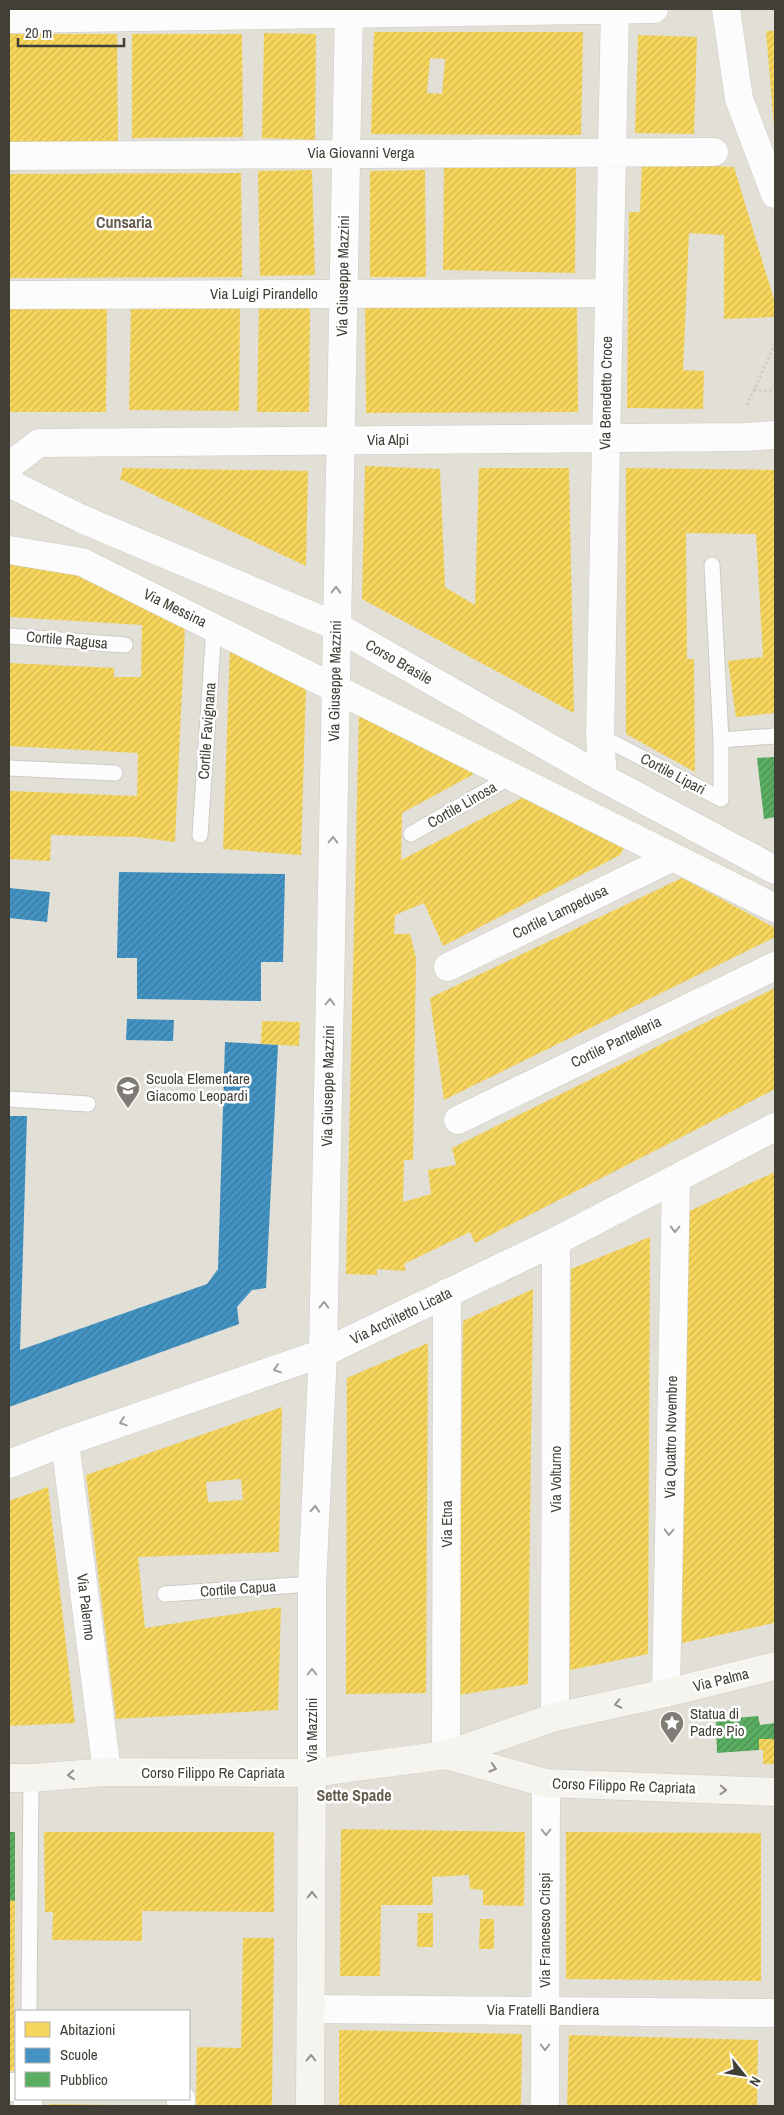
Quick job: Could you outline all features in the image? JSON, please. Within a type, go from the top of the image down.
[{"type":"main road","name":"Via Palma","points":[[666,1693],[775,1666]]},
{"type":"main road","name":"Corso Filippo Re Capriata","points":[[20,1778],[107,1772],[312,1773],[446,1755],[555,1717],[666,1693]]},
{"type":"main road","name":"Corso Filippo Re Capriata","points":[[446,1755],[546,1783],[775,1792]]},
{"type":"main road","name":"Via Mazzini","points":[[310,2106],[312,1773]]},
{"type":"street","name":"Via Benedetto Croce","points":[[603,778],[600,736],[615,9]]},
{"type":"street","points":[[9,19],[349,12],[654,9]]},
{"type":"street","points":[[726,9],[739,100],[775,194]]},
{"type":"street","name":"Via Giuseppe Mazzini","points":[[323,1353],[349,12]]},
{"type":"street","name":"Via Giovanni Verga","points":[[9,156],[346,152],[714,152]]},
{"type":"street","name":"Via Luigi Pirandello","points":[[9,296],[608,293]]},
{"type":"street","name":"Via Alpi","points":[[9,466],[39,443],[744,437],[775,435]]},
{"type":"street","name":"Corso Brasile","points":[[9,483],[82,519],[336,626],[603,778],[775,870]]},
{"type":"street","name":"Via Messina","points":[[9,550],[82,562],[336,687]]},
{"type":"street","points":[[336,687],[775,908]]},
{"type":"street","name":"Cortile Lampedusa","points":[[448,967],[673,857]]},
{"type":"street","name":"Cortile Pantelleria","points":[[458,1120],[775,966]]},
{"type":"street","name":"Via Architetto Licata","points":[[9,1464],[65,1442],[323,1353],[556,1241],[775,1128]]},
{"type":"street","name":"Via Quattro Novembre","points":[[666,1693],[676,1180]]},
{"type":"street","name":"Via Volturno","points":[[555,1717],[556,1241]]},
{"type":"street","name":"Via Etna","points":[[446,1755],[447,1294]]},
{"type":"street","name":"Via Mazzini","points":[[312,1773],[312,1584],[323,1353]]},
{"type":"street","name":"Via Palermo","points":[[65,1442],[107,1772]]},
{"type":"street","name":"Via Francesco Crispi","points":[[545,2106],[546,1783]]},
{"type":"street","name":"Via Fratelli Bandiera","points":[[311,2009],[775,2013]]},
{"type":"lane","name":"Cortile Lipari","points":[[600,736],[720,799],[721,740],[712,565]]},
{"type":"lane","name":"Cortile Favignana","points":[[200,835],[214,627]]},
{"type":"lane","name":"Cortile Ragusa","points":[[9,636],[125,645]]},
{"type":"lane","points":[[721,740],[775,736]]},
{"type":"lane","points":[[9,768],[115,773]]},
{"type":"lane","name":"Cortile Linosa","points":[[411,834],[512,776]]},
{"type":"lane","points":[[9,1099],[88,1104]]},
{"type":"lane","name":"Cortile Capua","points":[[165,1594],[312,1584]]},
{"type":"lane","points":[[20,1778],[29,2010]]},
{"type":"path","points":[[744,437],[745,409],[775,344]]},
{"type":"path","points":[[754,390],[775,391]]},
{"type":"shaded area","points":[[9,9],[775,9],[775,2106],[9,2106]]},
{"type":"building: Abitazioni","points":[[766,31],[775,31],[775,127],[774,127]]},
{"type":"building: Abitazioni","points":[[374,32],[583,32],[581,135],[371,134]],"holes":[[[430,58],[445,59],[442,94],[427,93]]]},
{"type":"building: Abitazioni","points":[[264,33],[316,34],[315,140],[262,138]]},
{"type":"building: Abitazioni","points":[[9,34],[117,34],[118,144],[9,145]]},
{"type":"building: Abitazioni","points":[[132,34],[242,34],[243,137],[132,138]]},
{"type":"building: Abitazioni","points":[[638,35],[697,37],[694,134],[635,133]]},
{"type":"building: Abitazioni","points":[[642,163],[734,167],[775,303],[775,317],[724,319],[724,235],[689,233],[683,370],[704,371],[703,409],[627,408],[629,212],[640,212]]},
{"type":"building: Abitazioni","points":[[444,167],[576,168],[575,273],[443,270]]},
{"type":"building: Abitazioni","points":[[312,170],[315,275],[260,276],[258,171]]},
{"type":"building: Abitazioni","points":[[425,170],[426,277],[370,277],[370,171]]},
{"type":"building: Abitazioni","points":[[241,173],[242,277],[9,278],[9,174]]},
{"type":"building: Abitazioni","points":[[365,304],[577,304],[578,412],[366,413]]},
{"type":"building: Abitazioni","points":[[9,305],[107,306],[106,412],[9,412]]},
{"type":"building: Abitazioni","points":[[131,305],[240,307],[239,411],[129,410]]},
{"type":"building: Abitazioni","points":[[259,307],[310,307],[309,412],[257,412]]},
{"type":"building: Abitazioni","points":[[365,466],[440,469],[445,587],[475,605],[479,468],[569,468],[574,713],[362,599]]},
{"type":"building: Abitazioni","points":[[123,468],[308,471],[306,566],[120,479]]},
{"type":"building: Abitazioni","points":[[626,468],[775,470],[775,713],[736,717],[728,661],[763,657],[756,534],[686,533],[687,659],[694,659],[695,772],[626,734]]},
{"type":"building: Abitazioni","points":[[9,564],[82,573],[185,627],[175,842],[136,837],[51,835],[50,861],[9,859],[9,791],[137,796],[138,753],[9,746],[9,663],[114,668],[114,677],[141,677],[142,625],[9,617]]},
{"type":"building: Abitazioni","points":[[230,647],[306,686],[301,855],[223,849]]},
{"type":"building: Abitazioni","points":[[359,712],[474,774],[402,813],[401,860],[524,797],[625,847],[620,855],[443,946],[424,903],[395,915],[394,934],[410,934],[416,958],[413,1160],[404,1160],[403,1202],[431,1194],[428,1170],[456,1165],[452,1148],[775,988],[775,1089],[475,1243],[470,1232],[404,1264],[406,1271],[377,1269],[377,1275],[346,1274]]},
{"type":"building: Abitazioni","points":[[682,878],[775,928],[775,937],[444,1100],[430,998]]},
{"type":"building: Abitazioni","points":[[262,1021],[300,1022],[299,1046],[261,1044]]},
{"type":"building: Abitazioni","points":[[775,1172],[774,1623],[682,1643],[685,1213]]},
{"type":"building: Abitazioni","points":[[650,1237],[648,1654],[570,1670],[571,1269]]},
{"type":"building: Abitazioni","points":[[533,1289],[528,1684],[459,1695],[463,1321]]},
{"type":"building: Abitazioni","points":[[428,1343],[426,1693],[346,1694],[347,1378]]},
{"type":"building: Abitazioni","points":[[282,1407],[279,1552],[138,1557],[145,1628],[281,1607],[278,1710],[116,1719],[86,1475]],"holes":[[[241,1479],[243,1500],[208,1502],[206,1482]]]},
{"type":"building: Abitazioni","points":[[48,1487],[75,1723],[9,1726],[9,1501]]},
{"type":"building: Abitazioni","points":[[759,1739],[775,1739],[775,1764],[763,1764],[763,1750],[759,1750]]},
{"type":"building: Abitazioni","points":[[341,1829],[525,1832],[524,1906],[483,1905],[483,1890],[470,1889],[469,1875],[432,1877],[433,1905],[381,1905],[380,1976],[340,1976]]},
{"type":"building: Abitazioni","points":[[44,1832],[274,1832],[274,1912],[142,1911],[142,1941],[52,1940],[53,1912],[45,1912]]},
{"type":"building: Abitazioni","points":[[566,1832],[761,1833],[761,1981],[566,1979]]},
{"type":"building: Abitazioni","points":[[9,1900],[15,1901],[14,2071],[9,2071]]},
{"type":"building: Abitazioni","points":[[418,1913],[433,1913],[433,1947],[417,1947]]},
{"type":"building: Abitazioni","points":[[480,1919],[494,1919],[494,1949],[479,1949]]},
{"type":"building: Abitazioni","points":[[243,1938],[274,1938],[272,2106],[196,2106],[197,2047],[241,2048]]},
{"type":"building: Abitazioni","points":[[339,2030],[522,2034],[521,2106],[339,2106]]},
{"type":"building: Abitazioni","points":[[569,2035],[758,2040],[757,2106],[567,2106]]},
{"type":"building: Abitazioni","points":[[49,2104],[118,2105],[118,2106],[49,2106]]},
{"type":"building: Scuole","points":[[119,872],[285,874],[283,962],[261,962],[261,1001],[137,999],[137,958],[117,958]]},
{"type":"building: Scuole","points":[[9,888],[50,892],[47,922],[9,918]]},
{"type":"building: Scuole","points":[[127,1019],[174,1020],[173,1041],[126,1040]]},
{"type":"building: Scuole","points":[[225,1042],[278,1045],[266,1288],[252,1290],[237,1307],[239,1324],[9,1407],[9,1116],[27,1116],[20,1350],[207,1284],[218,1269]]},
{"type":"building: Pubblico","points":[[775,757],[775,817],[764,819],[757,758]]},
{"type":"building: Pubblico","points":[[758,1716],[760,1725],[775,1723],[775,1739],[759,1739],[759,1750],[717,1753],[716,1720]]},
{"type":"building: Pubblico","points":[[9,1832],[15,1832],[15,1901],[9,1900]]},
{"type":"place","name":"Scuola Elementare Giacomo Leopardi","points":[[128,1109]]},
{"type":"place","name":"Statua di Padre Pio","points":[[672,1744]]},
{"type":"district","name":"Cunsaria","points":[[124,222]]},
{"type":"district","name":"Sette Spade","points":[[354,1795]]}]
